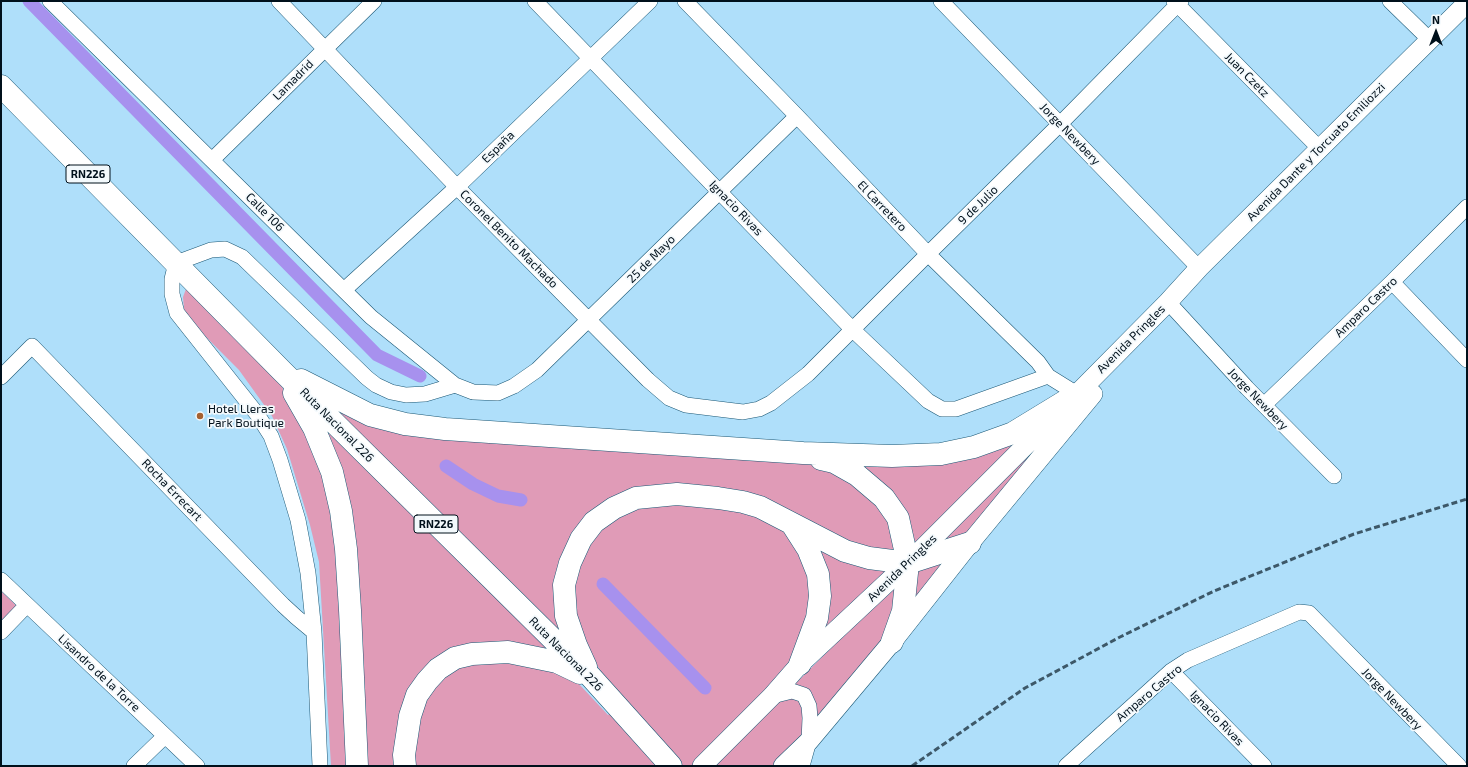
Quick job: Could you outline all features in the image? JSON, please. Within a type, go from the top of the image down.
[{"type":"highway","name":"Ruta Nacional 226","points":[[1,86],[282,371],[591,677],[671,766]]},
{"type":"highway","points":[[282,371],[370,415],[405,424],[445,429],[803,453],[892,456],[942,454],[974,447],[1013,432],[1081,399]]},
{"type":"highway","points":[[282,371],[314,428],[332,472],[341,511],[346,549],[350,602],[357,766]]},
{"type":"highway","points":[[803,453],[834,462],[857,475],[884,498],[898,518],[908,563],[903,611],[892,642]]},
{"type":"highway","points":[[591,677],[576,644],[566,616],[564,585],[570,563],[580,539],[594,522],[614,508],[636,498],[677,494],[743,502],[760,507],[845,551],[869,558],[908,563],[970,543]]},
{"type":"highway","points":[[792,524],[808,549],[818,574],[820,596],[817,618],[800,664]]},
{"type":"highway","points":[[405,766],[404,755],[410,716],[417,696],[427,681],[438,669],[455,658],[472,654],[508,652],[557,662],[591,677]]},
{"type":"main road","name":"Avenida Dante y Torcuato Emiliozzi","points":[[1168,302],[1199,268],[1467,3]]},
{"type":"main road","name":"Avenida Pringles","points":[[784,766],[809,741],[892,642],[1081,399],[1168,302]]},
{"type":"main road","name":"Avenida Pringles","points":[[702,766],[772,696],[800,664],[1081,399]]},
{"type":"street","name":"Calle 106","points":[[50,1],[371,317],[455,385],[473,392],[498,393]]},
{"type":"street","name":"Coronel Benito Machado","points":[[279,1],[457,187],[648,380],[669,398],[686,405],[743,412],[759,409],[771,403]]},
{"type":"street","name":"Lamadrid","points":[[212,160],[374,1]]},
{"type":"street","name":"Ignacio Rivas","points":[[535,1],[853,330],[928,401],[942,409],[956,409],[1048,376]]},
{"type":"street","name":"España","points":[[344,290],[457,187],[650,1]]},
{"type":"street","name":"El Carretero","points":[[685,1],[928,254],[1038,362],[1048,376],[1081,399]]},
{"type":"street","name":"Jorge Newbery","points":[[941,1],[1199,268]]},
{"type":"street","points":[[1390,1],[1430,40]]},
{"type":"street","name":"9 de Julio","points":[[771,403],[808,374],[853,330],[1060,124],[1177,2]]},
{"type":"street","name":"Juan Czetz","points":[[1177,2],[1320,149]]},
{"type":"street","name":"25 de Mayo","points":[[498,393],[514,386],[537,370],[797,116]]},
{"type":"street","name":"Amparo Castro","points":[[1264,405],[1392,282],[1467,207]]},
{"type":"street","points":[[320,766],[314,632],[308,573],[298,520],[280,460],[271,436],[257,414],[177,313],[172,294],[172,279],[176,263],[211,250],[225,249],[242,257],[376,385],[391,392],[406,395],[425,394],[455,385]]},
{"type":"street","points":[[1392,282],[1467,360]]},
{"type":"street","name":"Jorge Newbery","points":[[1168,302],[1264,405],[1334,476]]},
{"type":"street","name":"Rocha Errecart","points":[[7,363],[32,346],[283,605],[314,632]]},
{"type":"street","points":[[1,377],[7,363]]},
{"type":"street","name":"Lisandro de la Torre","points":[[1,580],[197,766]]},
{"type":"street","points":[[1,632],[27,606]]},
{"type":"street","name":"Amparo Castro","points":[[1071,764],[1171,671],[1188,660],[1299,612],[1309,613]]},
{"type":"street","name":"Jorge Newbery","points":[[1309,613],[1459,766]]},
{"type":"street","name":"Ignacio Rivas","points":[[1171,671],[1264,766]]},
{"type":"street","points":[[772,696],[792,691],[804,695],[809,706],[809,741],[802,766]]},
{"type":"street","points":[[134,766],[165,736]]},
{"type":"shaded area","points":[[186,289],[269,366],[304,422],[331,481],[354,766],[331,766],[319,562],[310,525],[287,449],[272,416],[239,370],[190,321],[184,309],[183,297]]},
{"type":"shaded area","points":[[312,392],[356,416],[813,460],[880,499],[902,556],[889,556],[672,488],[578,531],[571,650]]},
{"type":"shaded area","points":[[1074,404],[979,524],[952,545],[929,551]]},
{"type":"shaded area","points":[[307,407],[561,657],[440,663],[399,766],[362,766],[354,597]]},
{"type":"shaded area","points":[[1033,426],[910,554],[903,518],[835,459],[916,460]]},
{"type":"shaded area","points":[[643,501],[718,503],[787,528],[816,588],[789,666],[693,766],[412,766],[419,709],[443,673],[481,657],[565,669],[608,715],[623,701],[581,641],[569,582],[586,538]]},
{"type":"shaded area","points":[[808,538],[898,566],[811,648]]},
{"type":"shaded area","points":[[959,552],[906,617],[913,567]]},
{"type":"shaded area","points":[[902,577],[885,639],[817,719],[793,686]]},
{"type":"shaded area","points":[[1,591],[20,609],[1,628]]},
{"type":"shaded area","points":[[796,697],[804,705],[802,734],[773,766],[711,766],[779,699]]},
{"type":"waterway","points":[[29,1],[377,355],[420,376]]},
{"type":"waterway","points":[[446,466],[473,484],[498,496],[521,500]]},
{"type":"waterway","points":[[603,584],[705,688]]},
{"type":"railway","points":[[912,766],[1025,688],[1120,637],[1214,591],[1354,534],[1467,499]]},
{"type":"place","name":"Hotel Lleras Park Boutique","points":[[200,416]]}]
